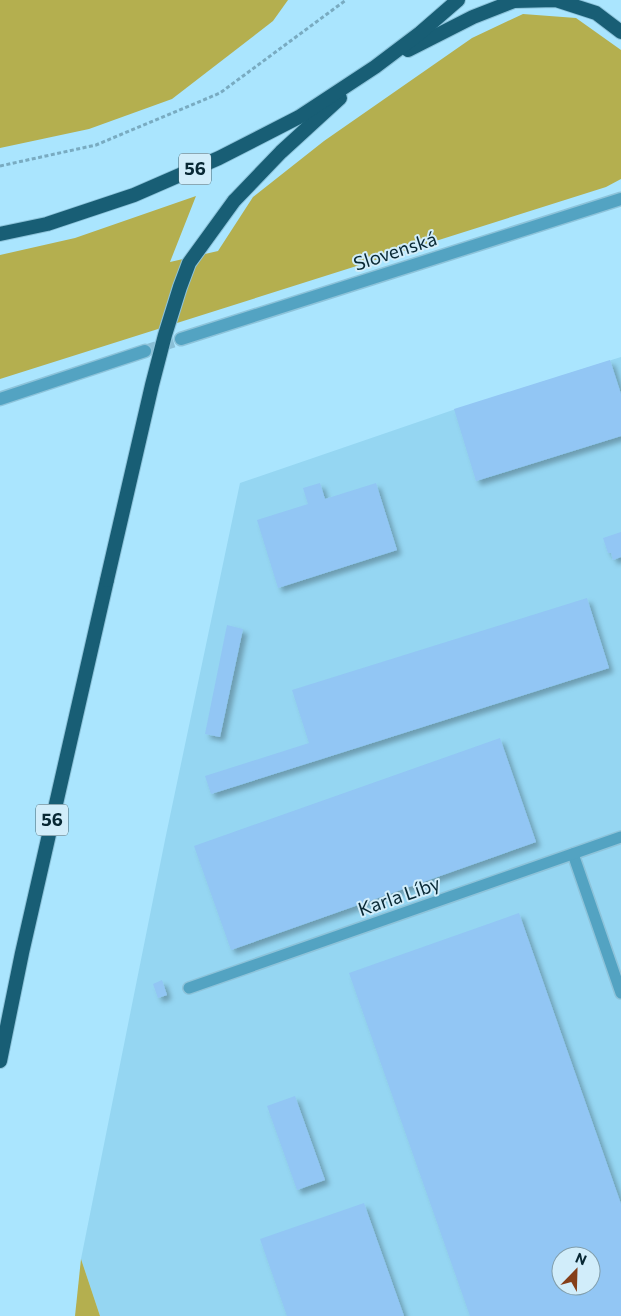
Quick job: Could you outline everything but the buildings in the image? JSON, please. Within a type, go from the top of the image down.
[{"type":"highway","points":[[375,67],[458,0]]},
{"type":"highway","points":[[375,67],[473,16],[514,1],[556,0],[596,13],[621,32]]},
{"type":"highway","name":"56","points":[[0,1061],[22,953],[152,385],[165,335],[189,263],[234,201],[281,152],[375,67]]},
{"type":"highway","name":"56","points":[[0,234],[47,224],[134,195],[219,158],[299,117],[375,67]]},
{"type":"street","name":"Slovenská","points":[[181,339],[621,199]]},
{"type":"street","points":[[0,399],[145,351]]},
{"type":"lane","name":"Karla Líby","points":[[189,988],[621,837]]},
{"type":"lane","points":[[573,854],[621,993]]},
{"type":"path","points":[[0,166],[96,145],[220,93],[346,0]]},
{"type":"shaded area","points":[[0,0],[288,0],[273,21],[172,99],[89,129],[0,148]]},
{"type":"shaded area","points":[[523,14],[576,18],[621,50],[621,179],[606,187],[0,379],[0,255],[75,238],[196,196],[170,262],[218,251],[253,197],[324,141],[472,38]]},
{"type":"shaded area","points":[[621,357],[621,1316],[100,1316],[81,1259],[165,840],[240,483],[453,410]]},
{"type":"shaded area","points":[[81,1259],[100,1316],[75,1316]]},
{"type":"tunnel","points":[[145,351],[181,339]]}]
